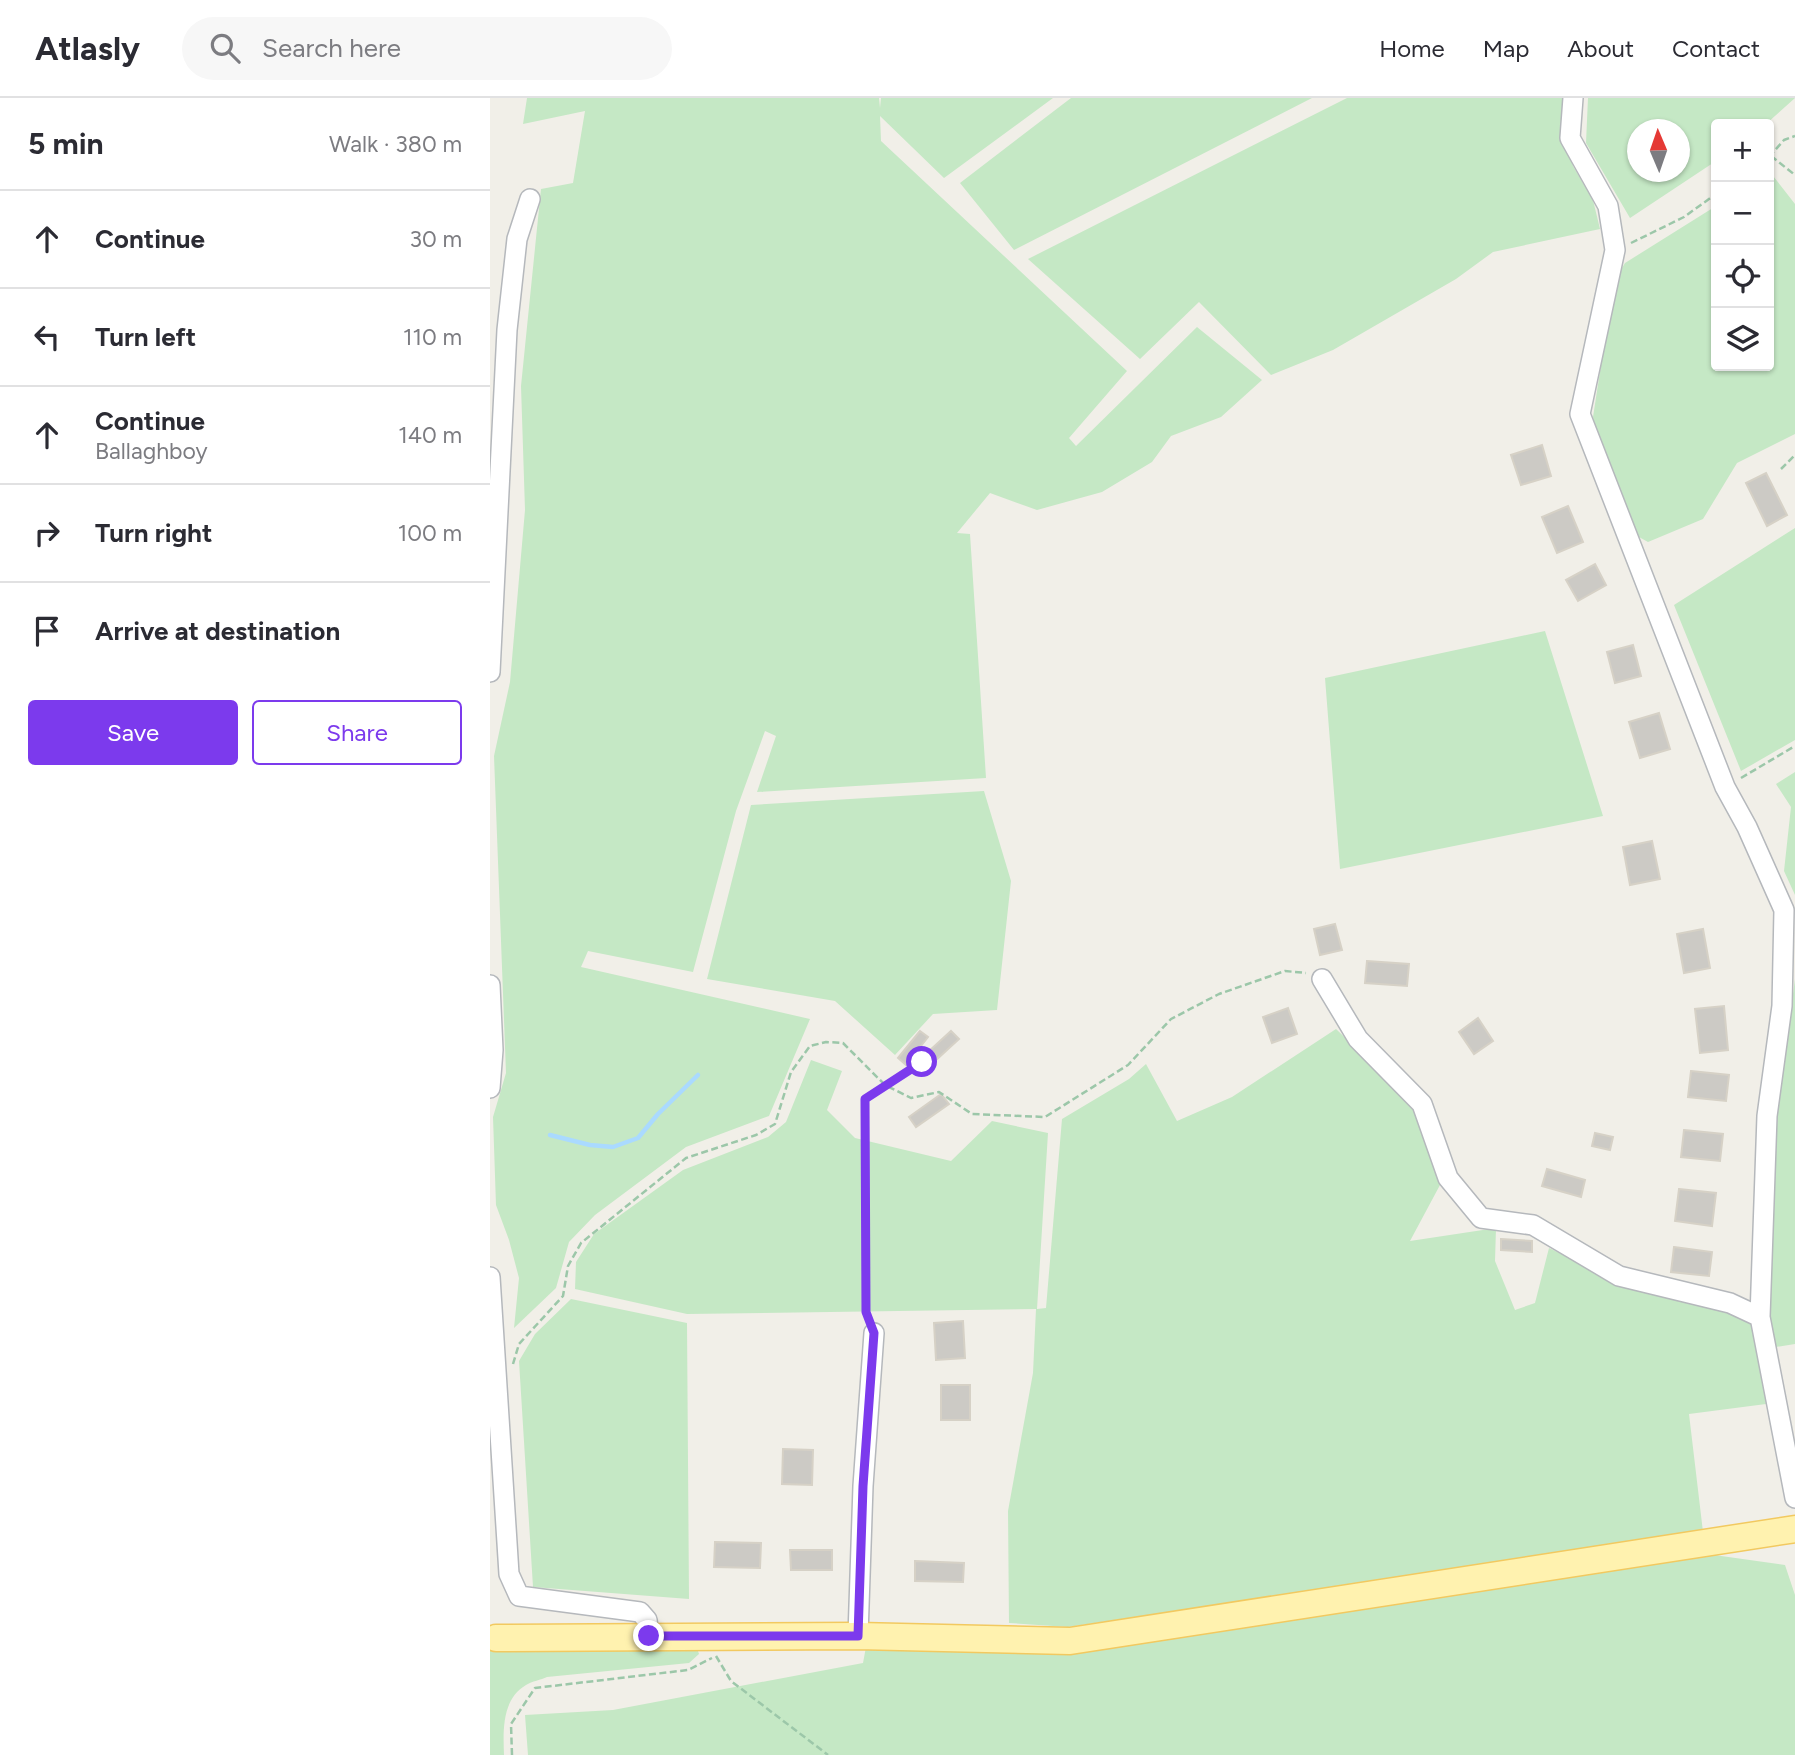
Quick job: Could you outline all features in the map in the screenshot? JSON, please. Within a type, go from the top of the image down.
[{"type":"main road","points":[[496,1638],[858,1636],[1070,1641],[1795,1532]]},
{"type":"street","points":[[1573,98],[1570,138],[1608,206],[1615,250],[1580,414],[1725,787],[1747,827],[1784,910],[1782,1006],[1767,1116],[1760,1317],[1795,1498]]},
{"type":"street","points":[[490,672],[507,330],[517,239],[530,199]]},
{"type":"street","points":[[1322,979],[1358,1039],[1422,1104],[1448,1178],[1481,1218],[1533,1225],[1619,1276],[1730,1303],[1760,1317]]},
{"type":"street","points":[[490,985],[493,1050],[490,1088]]},
{"type":"street","points":[[490,1277],[509,1574],[519,1595],[639,1612],[647,1620],[649,1636]]},
{"type":"street","points":[[858,1636],[863,1486],[874,1333]]},
{"type":"path","points":[[1774,152],[1784,140],[1795,136]]},
{"type":"path","points":[[1774,160],[1795,175]]},
{"type":"path","points":[[1615,250],[1684,217],[1711,198]]},
{"type":"path","points":[[1781,469],[1795,455]]},
{"type":"path","points":[[1725,787],[1795,746]]},
{"type":"path","points":[[510,1374],[519,1344],[563,1296],[568,1266],[581,1243],[686,1158],[756,1135],[775,1124],[791,1072],[810,1046],[825,1042],[843,1043],[885,1085],[911,1098],[939,1091],[972,1114],[1045,1117],[1128,1065],[1171,1019],[1219,993],[1285,971],[1310,973],[1322,979]]},
{"type":"path","points":[[874,1333],[866,1312],[865,1099],[922,1062]]},
{"type":"path","points":[[512,1755],[510,1724],[535,1688],[688,1670],[716,1656],[731,1681],[828,1755]]},
{"type":"green space","points":[[527,98],[879,98],[880,108],[881,98],[1053,98],[944,178],[880,116],[881,141],[1127,371],[1069,438],[1076,446],[1197,327],[1262,380],[1221,417],[1171,436],[1152,462],[1102,492],[1037,510],[990,493],[957,533],[970,534],[986,778],[757,792],[776,736],[765,731],[736,811],[693,972],[588,951],[581,967],[810,1019],[769,1116],[686,1147],[595,1215],[569,1242],[556,1288],[514,1328],[519,1278],[496,1205],[493,1117],[506,1073],[494,756],[510,682],[525,510],[521,386],[541,189],[573,183],[585,111],[523,124]]},
{"type":"green space","points":[[1071,98],[1312,98],[1014,250],[960,183]]},
{"type":"green space","points":[[1347,98],[1567,98],[1564,118],[1573,166],[1593,200],[1600,229],[1493,252],[1456,279],[1333,350],[1271,375],[1199,302],[1140,359],[1028,259]]},
{"type":"green space","points":[[1588,98],[1795,98],[1772,119],[1711,119],[1711,164],[1690,178],[1690,119],[1627,119],[1627,182],[1684,182],[1630,218],[1586,143]]},
{"type":"green space","points":[[1774,177],[1795,204],[1795,434],[1737,463],[1703,519],[1648,542],[1639,537],[1597,439],[1593,417],[1614,281],[1625,263],[1711,209],[1711,371],[1774,371]]},
{"type":"green space","points":[[1795,528],[1795,740],[1741,771],[1674,605]]},
{"type":"green space","points":[[1545,631],[1603,816],[1340,869],[1325,678]]},
{"type":"green space","points":[[1795,772],[1795,895],[1784,871],[1791,807],[1776,784]]},
{"type":"green space","points":[[984,791],[1011,881],[997,1010],[933,1014],[895,1055],[835,1001],[707,979],[751,805]]},
{"type":"green space","points":[[1795,979],[1795,1344],[1776,1347],[1770,1316],[1776,1120]]},
{"type":"green space","points":[[1336,1029],[1415,1105],[1440,1185],[1410,1241],[1496,1228],[1495,1261],[1515,1310],[1535,1303],[1549,1248],[1638,1291],[1730,1310],[1755,1325],[1766,1404],[1689,1414],[1703,1532],[1068,1627],[1009,1623],[1008,1511],[1033,1373],[1036,1309],[687,1314],[575,1289],[576,1262],[594,1234],[683,1170],[768,1137],[786,1122],[811,1060],[842,1071],[827,1110],[855,1138],[951,1161],[992,1121],[1048,1133],[1037,1309],[1046,1308],[1062,1119],[1129,1079],[1146,1064],[1177,1121],[1232,1097]]},
{"type":"green space","points":[[571,1299],[687,1323],[689,1599],[533,1587],[519,1361],[535,1334]]},
{"type":"green space","points":[[1707,1554],[1785,1565],[1795,1595],[1795,1755],[528,1755],[525,1715],[613,1710],[863,1663],[866,1647],[943,1647]]},
{"type":"green space","points":[[697,1648],[699,1654],[689,1663],[547,1677],[528,1684],[518,1691],[508,1707],[504,1726],[504,1755],[490,1755],[490,1650]]},
{"type":"building","points":[[1542,445],[1551,476],[1521,485],[1511,455]]},
{"type":"building","points":[[1766,473],[1787,515],[1767,526],[1746,483]]},
{"type":"building","points":[[1568,506],[1583,542],[1557,553],[1542,517]]},
{"type":"building","points":[[1595,564],[1606,585],[1578,601],[1566,580]]},
{"type":"building","points":[[1633,645],[1641,676],[1615,683],[1607,652]]},
{"type":"building","points":[[1659,713],[1670,749],[1640,758],[1629,722]]},
{"type":"building","points":[[1652,841],[1660,879],[1630,885],[1623,847]]},
{"type":"building","points":[[1335,924],[1342,950],[1320,955],[1314,929]]},
{"type":"building","points":[[1703,929],[1710,968],[1684,973],[1677,934]]},
{"type":"building","points":[[1367,961],[1409,964],[1407,986],[1365,983]]},
{"type":"building","points":[[1724,1006],[1728,1050],[1700,1053],[1695,1009]]},
{"type":"building","points":[[1288,1008],[1297,1034],[1272,1043],[1263,1017]]},
{"type":"building","points":[[1478,1018],[1493,1041],[1474,1054],[1459,1032]]},
{"type":"building","points":[[920,1031],[928,1037],[906,1065],[898,1058]]},
{"type":"building","points":[[951,1031],[959,1039],[936,1060],[928,1052]]},
{"type":"building","points":[[1691,1071],[1729,1075],[1726,1101],[1688,1097]]},
{"type":"building","points":[[941,1094],[949,1104],[916,1127],[909,1117]]},
{"type":"building","points":[[1684,1130],[1723,1134],[1720,1161],[1681,1157]]},
{"type":"building","points":[[1595,1133],[1613,1137],[1610,1150],[1592,1146]]},
{"type":"building","points":[[1547,1169],[1585,1180],[1581,1197],[1542,1186]]},
{"type":"building","points":[[1679,1189],[1716,1193],[1712,1226],[1675,1221]]},
{"type":"building","points":[[1501,1239],[1532,1241],[1532,1252],[1501,1250]]},
{"type":"building","points":[[1674,1247],[1712,1252],[1709,1276],[1671,1272]]},
{"type":"building","points":[[963,1321],[965,1358],[936,1360],[934,1323]]},
{"type":"building","points":[[941,1385],[970,1385],[970,1420],[941,1420]]},
{"type":"building","points":[[783,1449],[813,1450],[812,1485],[782,1484]]},
{"type":"building","points":[[715,1542],[761,1543],[760,1568],[714,1567]]},
{"type":"building","points":[[790,1550],[832,1550],[832,1570],[791,1570]]},
{"type":"building","points":[[915,1561],[964,1563],[963,1582],[915,1581]]},
{"type":"waterway","points":[[550,1135],[590,1145],[613,1147],[638,1138],[698,1075]]},
{"type":"route","points":[[649,1636],[858,1636],[863,1486],[874,1333],[866,1312],[865,1099],[922,1062]]}]
